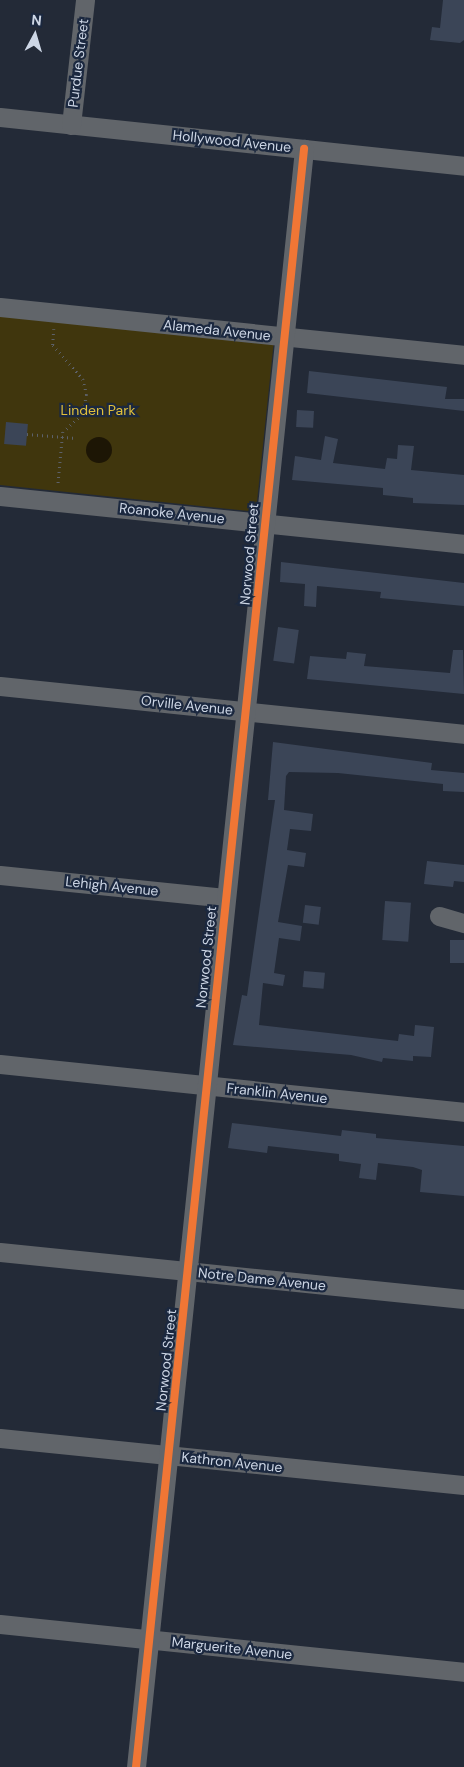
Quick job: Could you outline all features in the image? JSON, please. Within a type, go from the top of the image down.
[{"type":"street","name":"Purdue Street","points":[[70,126],[85,0]]},
{"type":"street","name":"Hollywood Avenue","points":[[0,117],[70,126],[464,166]]},
{"type":"street","name":"Norwood Street","points":[[136,1767],[304,149]]},
{"type":"street","name":"Alameda Avenue","points":[[0,306],[464,355]]},
{"type":"street","name":"Roanoke Avenue","points":[[0,496],[464,544]]},
{"type":"street","name":"Orville Avenue","points":[[0,686],[464,734]]},
{"type":"street","name":"Lehigh Avenue","points":[[0,875],[225,898]]},
{"type":"street","points":[[439,916],[464,923]]},
{"type":"street","name":"Franklin Avenue","points":[[0,1064],[464,1112]]},
{"type":"street","name":"Notre Dame Avenue","points":[[0,1252],[464,1299]]},
{"type":"street","name":"Kathron Avenue","points":[[0,1438],[464,1485]]},
{"type":"street","name":"Marguerite Avenue","points":[[0,1624],[464,1672]]},
{"type":"path","points":[[56,312],[53,345],[83,379],[88,395],[82,415],[67,427],[63,437],[56,502]]},
{"type":"path","points":[[27,434],[76,438]]},
{"type":"green space","name":"Linden Park","points":[[0,316],[273,345],[256,512],[0,485]]},
{"type":"shaded area","points":[[99,437],[108,441],[112,450],[108,459],[99,463],[90,459],[86,450],[90,441]]},
{"type":"building","points":[[443,0],[464,0],[464,40],[460,43],[430,40],[432,27],[440,28]]},
{"type":"building","points":[[309,371],[447,387],[445,399],[464,399],[464,411],[307,393]]},
{"type":"building","points":[[297,410],[314,411],[313,428],[296,427]]},
{"type":"building","points":[[6,422],[28,424],[26,446],[4,444]]},
{"type":"building","points":[[325,436],[338,439],[333,463],[385,469],[387,458],[397,459],[398,445],[414,446],[411,470],[464,475],[464,505],[413,503],[413,498],[383,495],[383,488],[292,480],[295,456],[321,460]]},
{"type":"building","points":[[281,562],[464,583],[464,606],[380,598],[381,592],[317,586],[316,607],[304,606],[305,584],[280,582]]},
{"type":"building","points":[[278,627],[299,630],[294,664],[273,661]]},
{"type":"building","points":[[453,650],[463,650],[464,694],[307,679],[310,656],[346,659],[347,652],[366,654],[364,666],[450,673]]},
{"type":"building","points":[[273,742],[432,763],[431,770],[464,773],[464,792],[443,791],[443,784],[338,773],[289,772],[286,776],[284,810],[313,814],[311,831],[290,829],[287,850],[306,853],[304,867],[288,865],[278,922],[302,926],[300,941],[279,938],[274,973],[285,975],[283,986],[263,983],[259,1025],[398,1041],[399,1034],[414,1036],[415,1025],[434,1027],[431,1057],[413,1056],[413,1061],[383,1058],[382,1062],[351,1055],[233,1045],[242,995],[247,996],[275,800],[268,800]]},
{"type":"building","points":[[427,861],[464,865],[464,882],[454,881],[453,887],[424,884]]},
{"type":"building","points":[[385,901],[411,903],[408,942],[382,940]]},
{"type":"building","points":[[305,905],[321,907],[319,925],[303,923]]},
{"type":"building","points":[[450,940],[464,940],[464,963],[450,963]]},
{"type":"building","points":[[304,971],[325,973],[324,989],[303,987]]},
{"type":"building","points":[[232,1123],[341,1136],[342,1130],[376,1134],[376,1138],[464,1146],[464,1196],[420,1192],[422,1170],[413,1167],[378,1163],[376,1180],[359,1178],[361,1164],[339,1161],[339,1154],[268,1146],[267,1153],[228,1148]]},
{"type":"cycle path","points":[[136,1767],[304,149]]}]
